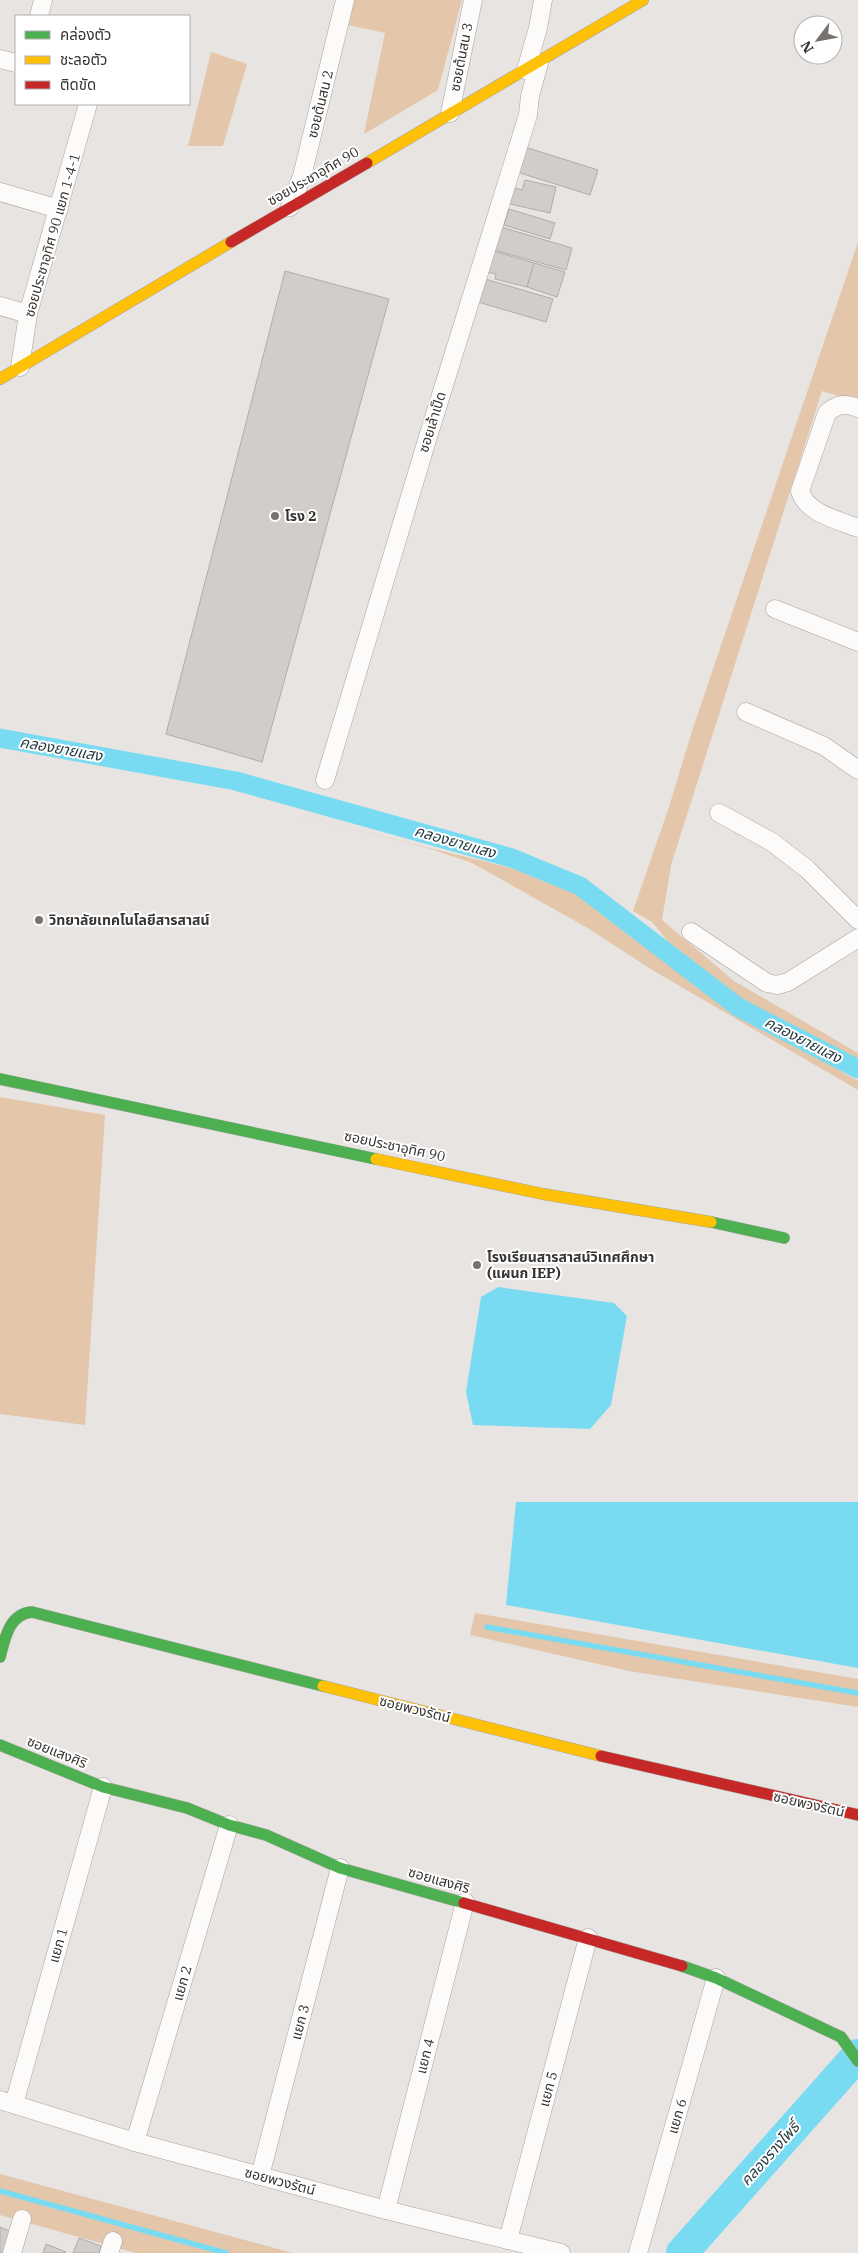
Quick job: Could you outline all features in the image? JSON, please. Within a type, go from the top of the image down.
[{"type":"street","points":[[39,15],[43,0]]},
{"type":"street","name":"ซอยต้นสน 2","points":[[290,207],[302,176],[345,0]]},
{"type":"street","name":"ซอยต้นสน 3","points":[[450,113],[473,0]]},
{"type":"street","name":"ซอยเล้าเป็ด","points":[[325,780],[427,440],[528,115],[532,67],[543,0]]},
{"type":"street","name":"ซอยประชาอุทิศ 90","points":[[0,379],[643,0]]},
{"type":"street","points":[[0,59],[15,63]]},
{"type":"street","name":"ซอยประชาอุทิศ 90 แยก 1-4-1","points":[[20,367],[28,314],[88,105]]},
{"type":"street","points":[[0,192],[58,209]]},
{"type":"street","points":[[0,306],[28,314]]},
{"type":"street","points":[[858,408],[844,404],[834,407],[827,413],[800,491],[802,499],[809,507],[858,528]]},
{"type":"street","points":[[775,609],[858,642]]},
{"type":"street","points":[[746,712],[824,746],[858,770]]},
{"type":"street","points":[[719,813],[772,842],[800,863],[847,907],[858,920]]},
{"type":"street","points":[[691,932],[767,983],[777,985],[788,982],[858,938]]},
{"type":"street","name":"ซอยประชาอุทิศ 90","points":[[0,1079],[543,1194],[723,1224],[784,1238]]},
{"type":"street","name":"ซอยพวงรัตน์","points":[[0,1657],[5,1624],[18,1615],[32,1612],[573,1749],[858,1815]]},
{"type":"street","name":"ซอยแสงศิริ","points":[[0,1745],[103,1787],[187,1808],[230,1825],[266,1836],[340,1868],[669,1961],[716,1978],[841,2038],[858,2061]]},
{"type":"street","name":"แยก 1","points":[[7,2102],[103,1787]]},
{"type":"street","name":"แยก 2","points":[[136,2142],[230,1825]]},
{"type":"street","name":"แยก 3","points":[[260,2176],[340,1868]]},
{"type":"street","name":"แยก 4","points":[[386,2210],[465,1902]]},
{"type":"street","name":"แยก 5","points":[[508,2240],[588,1938]]},
{"type":"street","name":"แยก 6","points":[[638,2253],[716,1978]]},
{"type":"street","name":"ซอยพวงรัตน์","points":[[7,2102],[136,2142],[260,2176],[386,2210],[561,2253]]},
{"type":"street","points":[[12,2253],[22,2219]]},
{"type":"shaded area","points":[[353,0],[462,0],[438,90],[364,134],[385,33],[348,25]]},
{"type":"shaded area","points":[[211,52],[247,64],[223,146],[188,146]]},
{"type":"shaded area","points":[[858,242],[858,402],[822,391],[671,865],[662,920],[734,981],[858,1053],[858,1066],[727,995],[675,950],[652,922],[633,911]]},
{"type":"shaded area","points":[[296,815],[547,877],[577,894],[745,1016],[858,1081],[858,1090],[654,971],[586,927],[472,863],[428,848]]},
{"type":"shaded area","points":[[0,1097],[105,1115],[85,1425],[0,1414]]},
{"type":"shaded area","points":[[475,1613],[858,1679],[858,1707],[629,1671],[470,1635]]},
{"type":"shaded area","points":[[0,2174],[293,2253],[136,2253],[0,2215]]},
{"type":"water","points":[[498,1287],[614,1303],[627,1316],[611,1405],[590,1429],[473,1425],[466,1392],[481,1297]]},
{"type":"water","points":[[516,1502],[858,1502],[858,1668],[506,1605]]},
{"type":"building","points":[[525,147],[598,170],[590,195],[517,172]]},
{"type":"building","points":[[525,180],[556,187],[550,213],[510,204],[514,188],[522,190]]},
{"type":"building","points":[[509,209],[555,223],[550,239],[504,225]]},
{"type":"building","points":[[501,227],[572,248],[566,270],[494,250]]},
{"type":"building","points":[[493,251],[534,263],[527,287],[495,279],[496,274],[487,272]]},
{"type":"building","points":[[534,263],[565,272],[557,297],[527,287]]},
{"type":"building","name":"โรง 2","points":[[285,271],[389,299],[262,762],[166,734]]},
{"type":"building","points":[[485,279],[553,299],[546,322],[478,302]]},
{"type":"building","points":[[0,2227],[13,2232],[6,2253],[0,2253]]},
{"type":"building","points":[[79,2238],[101,2246],[99,2253],[73,2253]]},
{"type":"building","points":[[46,2244],[66,2252],[43,2253]]},
{"type":"waterway","name":"คลองยายแสง","points":[[0,738],[236,781],[512,858],[580,886],[738,1007],[858,1069]]},
{"type":"waterway","points":[[487,1627],[858,1693]]},
{"type":"waterway","name":"คลองรางโพธิ์","points":[[682,2253],[858,2055]]},
{"type":"waterway","points":[[0,2191],[226,2253]]},
{"type":"traffic: fast","points":[[0,1079],[376,1159]]},
{"type":"traffic: fast","points":[[711,1222],[784,1238]]},
{"type":"traffic: fast","points":[[0,1657],[6,1635],[13,1622],[18,1617],[32,1612],[323,1686]]},
{"type":"traffic: fast","points":[[0,1745],[103,1787],[187,1808],[229,1825],[266,1835],[340,1868],[464,1903]]},
{"type":"traffic: fast","points":[[682,1966],[716,1978],[841,2037],[858,2061]]},
{"type":"traffic: slow","points":[[367,163],[643,0]]},
{"type":"traffic: slow","points":[[0,379],[231,242]]},
{"type":"traffic: slow","points":[[376,1159],[543,1194],[711,1222]]},
{"type":"traffic: slow","points":[[323,1686],[601,1756]]},
{"type":"traffic: jam","points":[[231,242],[367,163]]},
{"type":"traffic: jam","points":[[601,1756],[858,1815]]},
{"type":"traffic: jam","points":[[464,1903],[682,1966]]},
{"type":"place","name":"โรง 2","points":[[275,516]]},
{"type":"place","name":"วิทยาลัยเทคโนโลยีสารสาสน์","points":[[39,920]]},
{"type":"place","name":"โรงเรียนสารสาสน์วิเทศศึกษา (แผนก IEP)","points":[[477,1265]]}]
